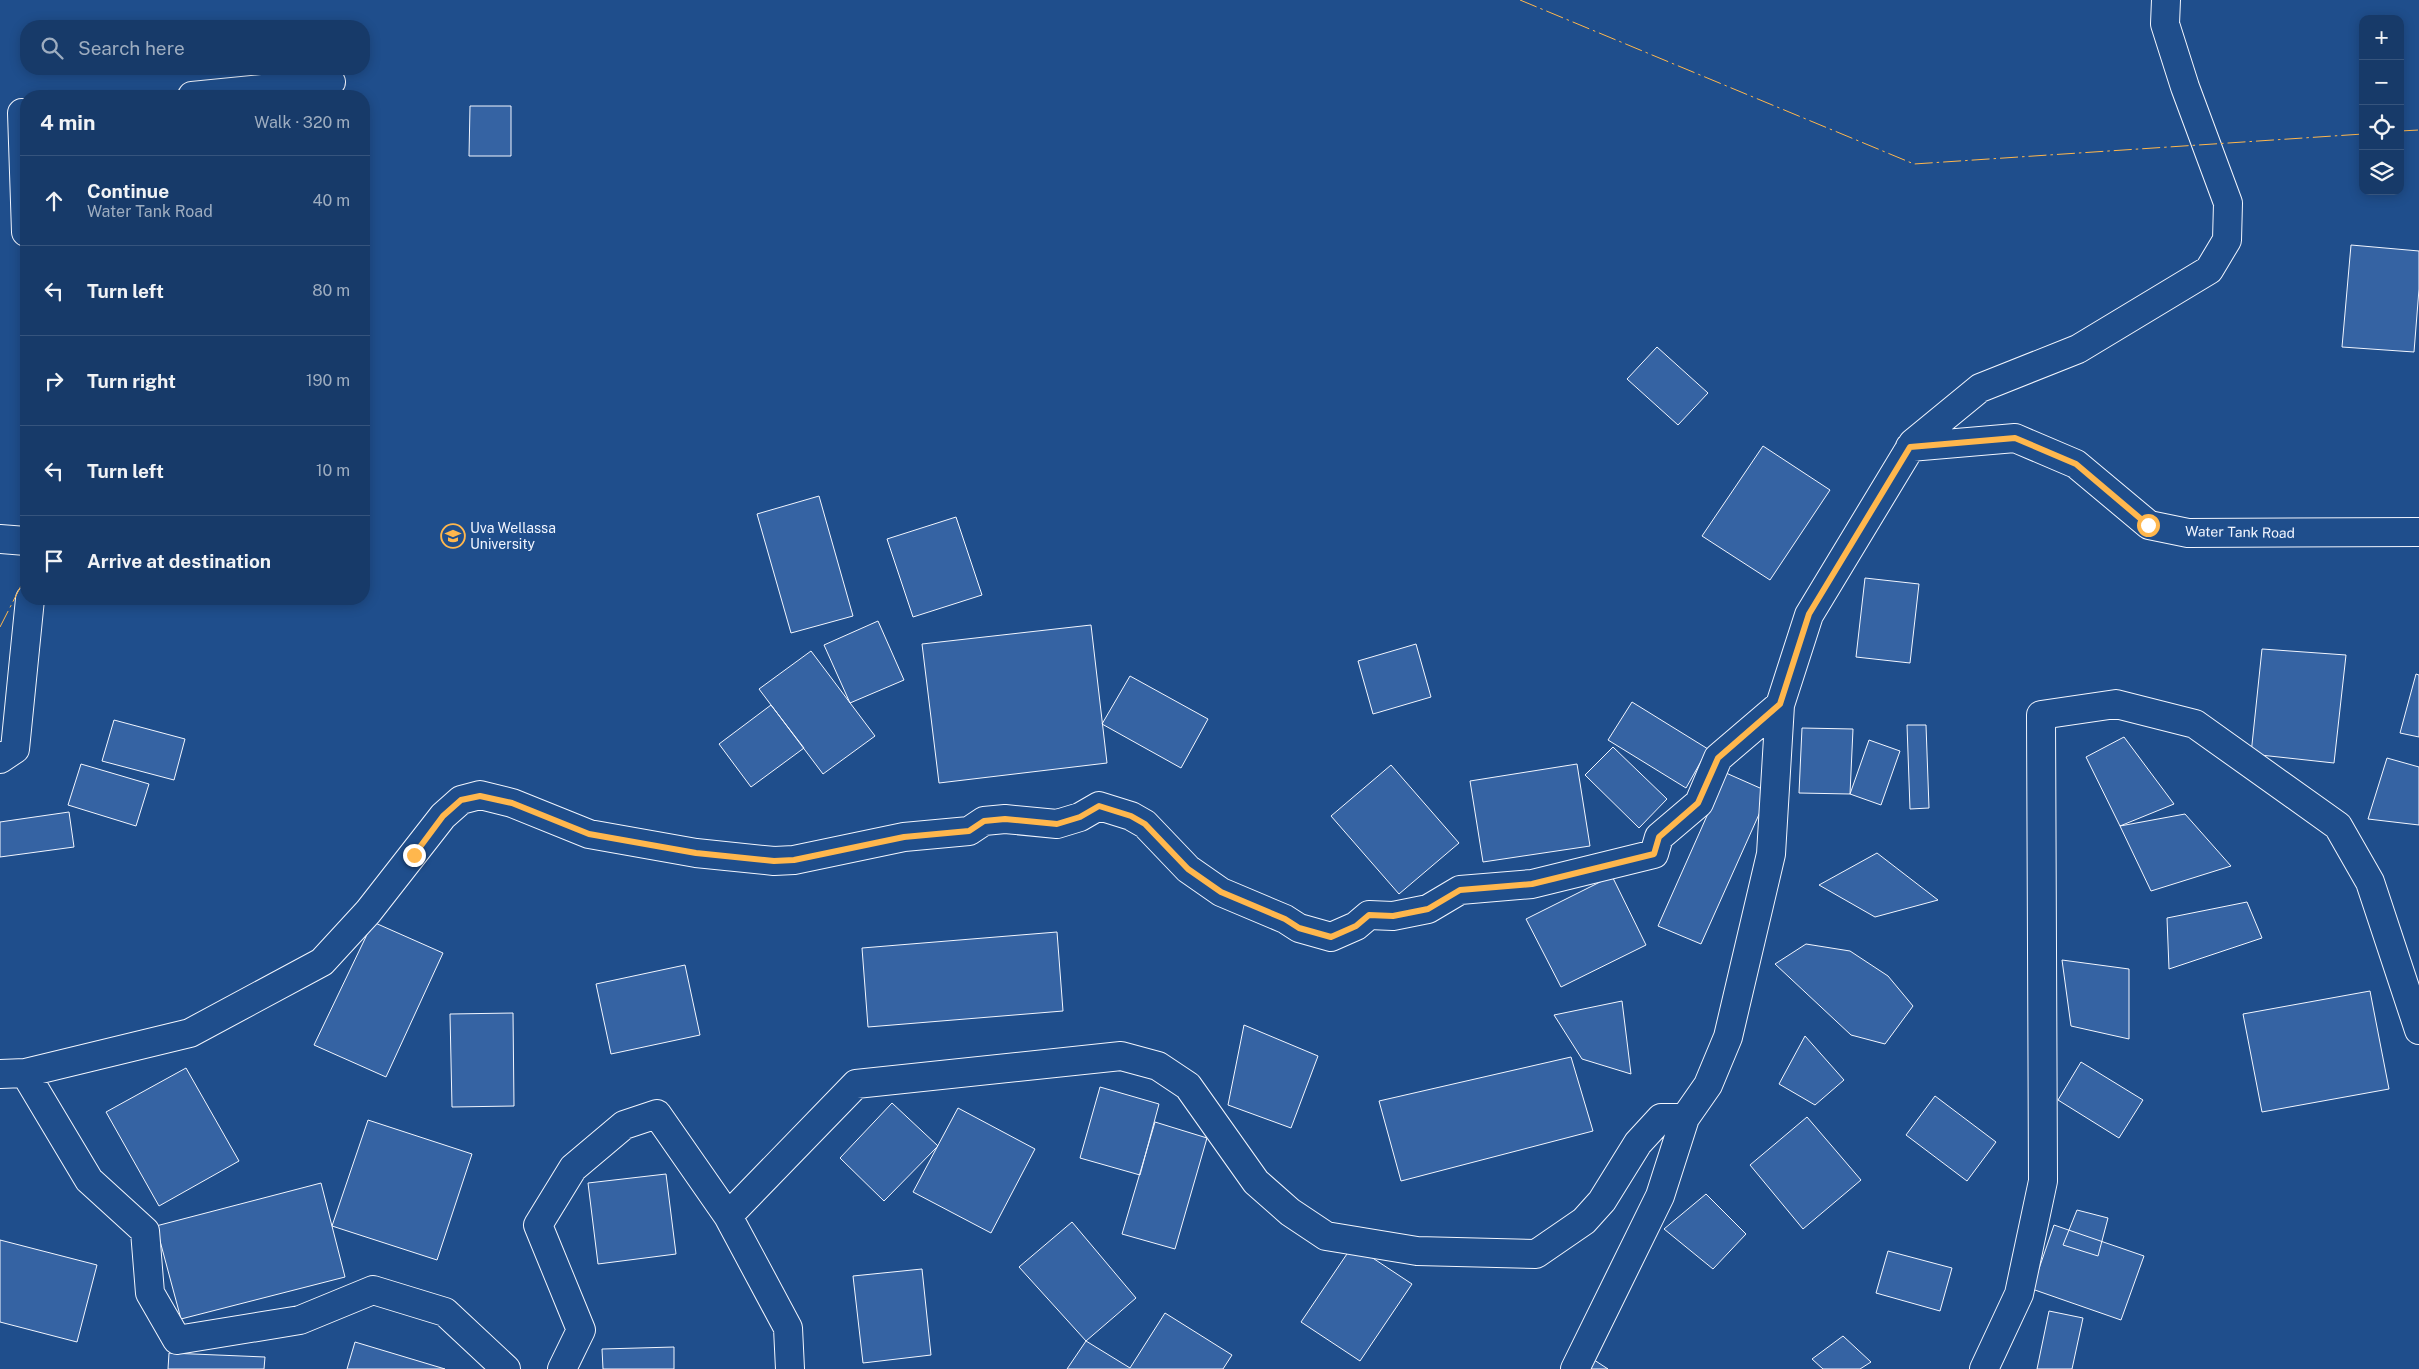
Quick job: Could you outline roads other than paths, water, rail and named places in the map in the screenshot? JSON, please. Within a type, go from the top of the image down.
[{"type":"street","points":[[1575,1369],[1660,1196],[1685,1118],[1708,1085],[1728,1037],[1771,854],[1780,704],[1809,614],[1911,445],[1980,388],[2078,349],[2209,270],[2227,240],[2228,203],[2185,88],[2165,24],[2166,0]]},
{"type":"street","points":[[252,90],[331,82]]},
{"type":"street","points":[[16,114],[20,161]]},
{"type":"street","name":"Water Tank Road","points":[[1911,445],[2015,438],[2076,464],[2148,525],[2188,533],[2419,532]]},
{"type":"street","points":[[0,539],[20,540]]},
{"type":"street","points":[[0,759],[15,749],[29,605]]},
{"type":"street","points":[[506,1369],[445,1312],[373,1290],[300,1320],[177,1340],[150,1293],[145,1231],[89,1180],[12,1073],[190,1033],[322,962],[368,912],[443,816],[461,800],[480,796],[512,803],[589,834],[696,853],[774,861],[794,860],[904,837],[969,831],[984,821],[1005,819],[1057,824],[1080,817],[1099,806],[1131,816],[1145,824],[1188,869],[1221,892],[1285,919],[1299,928],[1331,937],[1356,926],[1369,915],[1393,916],[1428,909],[1460,890],[1532,884],[1654,854],[1659,837],[1698,803],[1718,758],[1780,704]]},
{"type":"street","points":[[1984,1369],[2019,1294],[2043,1181],[2041,715],[2116,704],[2195,724],[2338,826],[2370,882],[2419,1030]]},
{"type":"street","points":[[728,1216],[856,1084],[1121,1056],[1158,1066],[1188,1086],[1256,1182],[1290,1212],[1326,1236],[1417,1252],[1536,1254],[1584,1221],[1602,1201],[1638,1143],[1661,1118],[1685,1118]]},
{"type":"street","points":[[562,1369],[581,1330],[538,1225],[573,1168],[624,1125],[657,1114],[728,1216],[788,1328],[790,1369]]},
{"type":"place","name":"Uva Wellassa University","points":[[453,536]]}]
